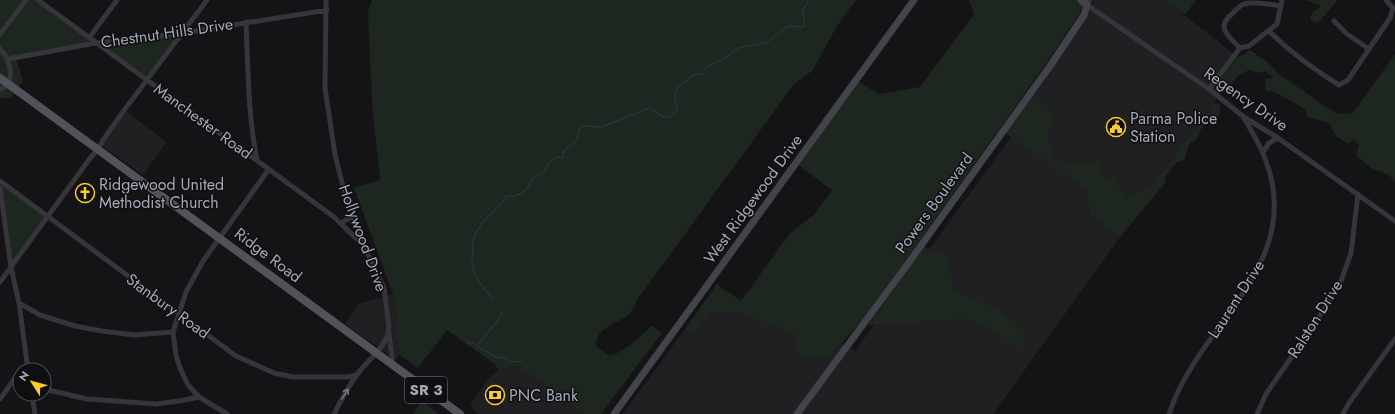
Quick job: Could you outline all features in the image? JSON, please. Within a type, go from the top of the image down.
[{"type":"main road","name":"West Ridgewood Drive","points":[[614,414],[914,0]]},
{"type":"main road","name":"Regency Drive","points":[[1081,0],[1089,2]]},
{"type":"main road","name":"Powers Boulevard","points":[[797,414],[907,265],[1050,66],[1084,15],[1089,2]]},
{"type":"main road","name":"Ridge Road","points":[[0,78],[220,237],[456,413]]},
{"type":"street","points":[[0,34],[26,0]]},
{"type":"street","name":"Manchester Road","points":[[38,0],[270,169],[341,223],[364,246]]},
{"type":"street","points":[[89,38],[117,0]]},
{"type":"street","points":[[0,282],[90,157],[98,149],[103,140],[207,0]]},
{"type":"street","name":"Hollywood Drive","points":[[326,0],[326,95],[335,155],[353,216],[364,246],[384,288],[393,366]]},
{"type":"street","points":[[1269,31],[1310,67],[1339,85],[1348,80],[1390,18],[1393,8],[1386,0]]},
{"type":"street","name":"Regency Drive","points":[[1089,2],[1209,89],[1244,117],[1278,138],[1395,221]]},
{"type":"street","points":[[1209,89],[1240,48],[1249,46],[1276,24],[1281,3],[1243,4],[1226,18],[1223,28],[1227,36],[1240,48]]},
{"type":"street","name":"Chestnut Hills Drive","points":[[8,59],[96,43],[183,33],[327,10]]},
{"type":"street","points":[[1334,21],[1347,34],[1369,49]]},
{"type":"street","points":[[246,22],[250,114],[257,160]]},
{"type":"street","points":[[0,49],[8,59],[11,72],[9,84],[0,89]]},
{"type":"street","name":"Laurent Drive","points":[[1169,414],[1183,380],[1255,275],[1267,248],[1274,220],[1274,198],[1271,175],[1263,152],[1244,117]]},
{"type":"street","points":[[1263,152],[1269,143],[1278,138]]},
{"type":"street","points":[[227,414],[199,397],[188,385],[176,355],[173,332],[186,292],[202,261],[270,169]]},
{"type":"street","name":"Stanbury Road","points":[[0,181],[236,356],[274,373],[293,377],[351,377],[358,374]]},
{"type":"street","points":[[0,188],[11,267],[19,303],[26,362]]},
{"type":"street","name":"Ralston Drive","points":[[1257,414],[1266,394],[1340,284],[1351,253],[1358,194]]},
{"type":"street","points":[[341,223],[353,216]]},
{"type":"street","points":[[19,303],[40,315],[75,326],[134,335],[173,332]]},
{"type":"street","points":[[334,414],[343,396],[358,374],[383,344],[389,332]]},
{"type":"street","points":[[1343,414],[1349,403],[1395,339]]},
{"type":"street","points":[[0,399],[12,383]]},
{"type":"street","points":[[52,391],[87,399],[156,404],[199,397]]},
{"type":"street","points":[[33,402],[35,414]]},
{"type":"shaded area","points":[[0,0],[38,0],[96,43],[16,58],[23,81],[11,98],[0,98]]},
{"type":"shaded area","points":[[372,0],[856,0],[837,26],[812,71],[794,84],[637,300],[632,311],[599,334],[596,346],[610,356],[627,347],[652,326],[662,333],[601,414],[584,414],[531,375],[514,366],[498,370],[496,365],[447,330],[418,368],[399,354],[397,340],[397,315],[393,294],[354,188],[380,180],[372,105],[368,11]]},
{"type":"shaded area","points":[[969,0],[1087,0],[1045,65],[865,317],[829,357],[800,358],[796,334],[739,313],[711,312],[691,333],[685,329],[717,284],[741,301],[790,233],[814,215],[832,190],[798,165],[859,81],[878,94],[920,87],[974,14]]},
{"type":"shaded area","points":[[1095,0],[1165,0],[1238,57],[1221,80],[1220,90],[1215,103],[1153,184],[1126,196],[1114,178],[1104,178],[1054,167],[1087,190],[1089,215],[1120,237],[993,414],[623,414],[685,329],[691,333],[711,312],[739,313],[797,334],[829,357],[842,343],[855,351],[1011,137],[1053,166],[1048,131],[1054,117],[1032,95],[1057,61]]},
{"type":"shaded area","points":[[1165,0],[1196,0],[1185,15]]},
{"type":"shaded area","points":[[1307,0],[1338,0],[1318,23],[1310,20],[1312,13],[1321,6]]},
{"type":"shaded area","points":[[183,33],[147,80],[96,43]]},
{"type":"shaded area","points":[[1250,50],[1266,61],[1280,75],[1337,114],[1353,113],[1395,54],[1395,182],[1389,175],[1371,168],[1356,155],[1359,145],[1354,139],[1348,144],[1336,136],[1329,123],[1307,117],[1305,109],[1277,93],[1266,90],[1265,79],[1273,78],[1266,71],[1259,73],[1249,70],[1237,76],[1226,94],[1220,90],[1221,80],[1238,57]]},
{"type":"shaded area","points":[[1032,95],[1045,103],[1054,117],[1048,131],[1054,167],[1100,161],[1104,178],[1114,178],[1126,196],[1153,184],[1215,103],[1221,105],[1219,115],[1215,120],[1209,118],[1201,129],[1196,140],[1190,143],[1184,160],[1177,162],[1165,177],[1165,183],[1120,237],[1089,215],[1087,190],[1005,133]]},
{"type":"shaded area","points":[[124,110],[167,142],[143,175],[99,144]]},
{"type":"shaded area","points":[[0,181],[48,217],[11,267],[0,188]]},
{"type":"shaded area","points":[[924,247],[948,257],[954,291],[997,309],[1026,333],[1019,349],[988,327],[969,319],[868,325]]},
{"type":"shaded area","points":[[393,294],[397,315],[397,340],[399,354],[396,360],[345,324],[358,304]]},
{"type":"shaded area","points":[[514,366],[531,375],[584,414],[480,414],[473,409],[470,405],[488,379],[498,370]]},
{"type":"shaded area","points":[[422,401],[439,414],[413,414]]},
{"type":"waterway","points":[[493,300],[480,283],[473,269],[472,247],[474,236],[482,223],[503,202],[506,196],[515,196],[522,193],[528,187],[531,180],[538,174],[542,174],[549,163],[556,157],[563,158],[563,153],[576,141],[580,127],[602,127],[649,108],[660,115],[666,117],[672,116],[677,111],[675,97],[678,87],[696,74],[703,74],[705,68],[725,58],[738,48],[766,43],[788,26],[803,27],[803,11],[809,0]]},
{"type":"waterway","points":[[467,343],[473,343],[477,346],[502,315],[501,311]]},
{"type":"waterway","points":[[477,346],[496,357],[505,358],[511,362],[522,361]]},
{"type":"place","name":"Parma Police Station","points":[[1116,127]]},
{"type":"place","name":"Ridgewood United Methodist Church","points":[[85,193]]},
{"type":"place","name":"PNC Bank","points":[[495,395]]}]
